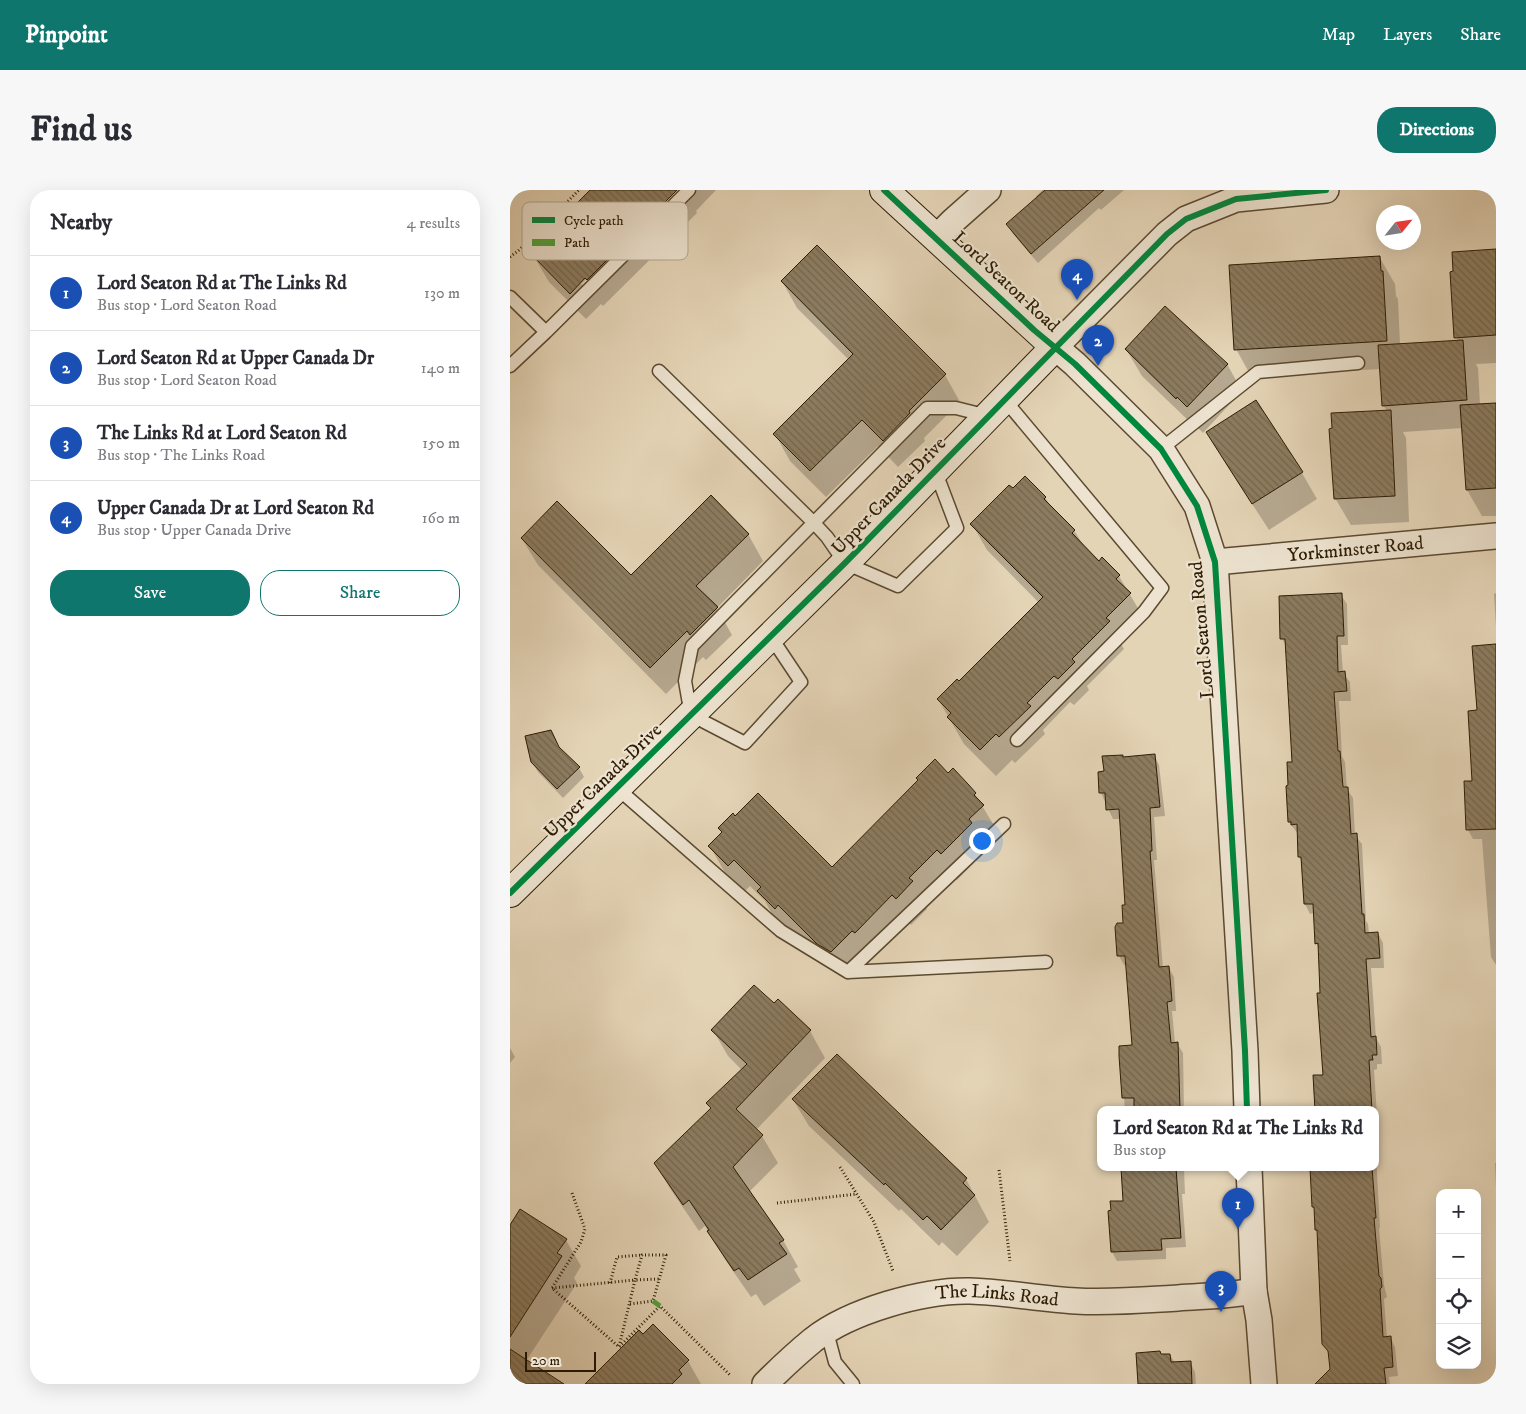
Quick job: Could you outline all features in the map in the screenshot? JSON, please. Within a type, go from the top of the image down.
[{"type":"street","name":"Lord Seaton Road","points":[[884,190],[1075,364],[1161,449],[1197,506],[1215,562],[1247,1106]]},
{"type":"street","points":[[936,238],[988,190]]},
{"type":"street","name":"Upper Canada Drive","points":[[510,892],[845,563],[1166,234],[1186,218],[1236,199],[1326,190]]},
{"type":"street","name":"Yorkminster Road","points":[[1215,562],[1496,536]]},
{"type":"street","points":[[1249,1171],[1254,1291],[1259,1320],[1264,1384]]},
{"type":"street","name":"The Links Road","points":[[765,1384],[813,1340],[858,1315],[881,1306],[944,1293],[969,1291],[1077,1301],[1119,1302],[1234,1295],[1254,1291]]},
{"type":"lane","points":[[677,202],[689,190]]},
{"type":"lane","points":[[510,366],[619,260]]},
{"type":"lane","points":[[510,297],[546,332]]},
{"type":"lane","points":[[1161,449],[1258,372],[1358,363]]},
{"type":"lane","points":[[659,371],[814,523],[827,537],[845,563],[898,586],[957,528],[935,470]]},
{"type":"lane","points":[[771,637],[801,682],[745,743],[691,715],[685,680],[692,646],[927,408],[996,407],[1162,588],[1144,612],[1017,740]]},
{"type":"lane","points":[[616,788],[781,931],[848,972],[1046,962]]},
{"type":"lane","points":[[848,972],[1004,824]]},
{"type":"lane","points":[[827,1332],[835,1362],[853,1384]]},
{"type":"path","points":[[567,202],[579,190]]},
{"type":"path","points":[[510,257],[522,247]]},
{"type":"path","points":[[840,1167],[874,1222],[893,1272]]},
{"type":"path","points":[[999,1170],[1010,1262]]},
{"type":"path","points":[[552,1288],[581,1242],[585,1229],[572,1193]]},
{"type":"path","points":[[777,1203],[857,1194]]},
{"type":"path","points":[[619,1348],[642,1255]]},
{"type":"path","points":[[610,1282],[617,1257],[666,1255],[653,1302],[630,1304]]},
{"type":"path","points":[[552,1288],[659,1279]]},
{"type":"path","points":[[552,1288],[619,1348]]},
{"type":"path","points":[[619,1348],[660,1306],[731,1376]]},
{"type":"building","points":[[590,190],[677,190],[665,202],[578,202]]},
{"type":"building","points":[[1045,190],[1104,190],[1031,254],[1006,224]]},
{"type":"building","points":[[817,245],[946,374],[909,411],[910,413],[883,441],[862,420],[810,471],[773,434],[853,354],[781,281]]},
{"type":"building","points":[[1496,249],[1496,335],[1454,338],[1450,272],[1453,271],[1452,252]]},
{"type":"building","points":[[1380,256],[1381,271],[1383,271],[1387,341],[1234,350],[1229,265]]},
{"type":"building","points":[[537,260],[607,260],[587,280],[585,278],[570,294]]},
{"type":"building","points":[[1165,306],[1228,364],[1187,407],[1177,397],[1176,399],[1125,349]]},
{"type":"building","points":[[1463,340],[1467,400],[1382,406],[1378,345]]},
{"type":"building","points":[[1256,400],[1303,472],[1252,504],[1206,432]]},
{"type":"building","points":[[1496,403],[1496,488],[1466,490],[1460,405]]},
{"type":"building","points":[[1391,410],[1395,496],[1334,499],[1329,429],[1332,428],[1331,413]]},
{"type":"building","points":[[1025,476],[1046,497],[1044,499],[1075,530],[1072,533],[1099,561],[1102,557],[1120,575],[1116,579],[1131,593],[1106,618],[1110,621],[1072,659],[1075,662],[1058,679],[1054,676],[1027,703],[1031,706],[999,737],[996,734],[980,750],[947,717],[951,713],[937,699],[957,679],[959,681],[1043,597],[970,524],[1009,485],[1013,488]]},
{"type":"building","points":[[711,495],[749,534],[696,586],[718,607],[690,635],[687,631],[650,668],[521,538],[557,501],[631,575]]},
{"type":"building","points":[[1342,593],[1344,636],[1337,636],[1338,672],[1345,671],[1347,691],[1334,692],[1338,751],[1340,751],[1343,787],[1348,787],[1351,834],[1357,833],[1365,933],[1378,932],[1380,958],[1366,959],[1371,1037],[1376,1036],[1377,1055],[1372,1055],[1373,1060],[1369,1060],[1372,1106],[1315,1106],[1313,1075],[1323,1075],[1317,993],[1320,993],[1318,943],[1315,944],[1313,904],[1304,904],[1301,857],[1298,857],[1297,824],[1291,825],[1291,822],[1288,822],[1287,762],[1292,762],[1285,639],[1280,639],[1279,596]]},
{"type":"building","points":[[1496,644],[1496,829],[1466,830],[1464,781],[1472,781],[1468,711],[1477,710],[1472,646]]},
{"type":"building","points":[[551,730],[559,747],[580,767],[557,789],[531,762],[525,736]]},
{"type":"building","points":[[1155,754],[1160,807],[1150,808],[1152,851],[1150,851],[1159,967],[1169,966],[1172,1001],[1167,1002],[1171,1043],[1178,1042],[1180,1106],[1134,1106],[1134,1098],[1122,1098],[1119,1046],[1132,1045],[1125,956],[1117,956],[1115,927],[1117,923],[1123,923],[1122,905],[1125,905],[1119,809],[1106,810],[1105,793],[1099,793],[1098,772],[1104,771],[1102,756],[1123,755],[1123,757]]},
{"type":"building","points":[[935,759],[948,773],[953,768],[976,793],[974,795],[984,805],[969,819],[972,823],[941,854],[937,850],[909,878],[913,881],[896,899],[892,895],[855,933],[852,931],[831,952],[817,944],[778,905],[775,909],[757,891],[761,887],[734,860],[728,866],[708,846],[722,832],[718,828],[733,813],[735,816],[758,793],[832,867],[918,780],[916,778]]},
{"type":"building","points":[[754,985],[774,1003],[778,999],[811,1030],[736,1109],[763,1135],[733,1167],[784,1240],[779,1243],[787,1254],[748,1280],[739,1268],[734,1271],[689,1200],[683,1205],[654,1163],[711,1108],[706,1103],[747,1064],[711,1030]]},
{"type":"building","points":[[837,1054],[967,1178],[963,1183],[975,1195],[941,1230],[927,1216],[923,1220],[792,1099]]},
{"type":"building","points":[[1121,1171],[1176,1171],[1181,1238],[1161,1239],[1162,1250],[1111,1252],[1108,1211],[1111,1210],[1110,1201],[1123,1201]]},
{"type":"building","points":[[1310,1171],[1372,1171],[1376,1218],[1374,1218],[1379,1276],[1382,1287],[1380,1289],[1383,1337],[1391,1336],[1393,1367],[1384,1368],[1386,1384],[1315,1384],[1330,1369],[1328,1351],[1322,1344],[1317,1230],[1315,1230],[1314,1207],[1312,1207]]},
{"type":"building","points":[[520,1209],[567,1239],[557,1253],[562,1256],[510,1337],[510,1225]]},
{"type":"building","points":[[653,1324],[689,1360],[679,1370],[682,1374],[672,1384],[585,1384],[639,1330],[643,1334]]},
{"type":"building","points":[[510,1349],[564,1384],[510,1384]]},
{"type":"building","points":[[1160,1351],[1161,1354],[1170,1354],[1171,1362],[1191,1361],[1192,1384],[1138,1384],[1136,1353]]},
{"type":"marked path","points":[[653,1301],[660,1306]]},
{"type":"cycle path","points":[[884,190],[1034,330],[1075,364],[1161,449],[1197,506],[1215,562],[1247,1106]]},
{"type":"cycle path","points":[[510,893],[845,563],[1167,234],[1186,219],[1236,199],[1326,190]]},
{"type":"place","name":"Upper Canada Dr at Lord Seaton Rd","points":[[1077,300]]},
{"type":"place","name":"Lord Seaton Rd at Upper Canada Dr","points":[[1098,366]]},
{"type":"place","name":"Lord Seaton Rd at The Links Rd","points":[[1238,1229]]},
{"type":"place","name":"The Links Rd at Lord Seaton Rd","points":[[1221,1312]]}]
